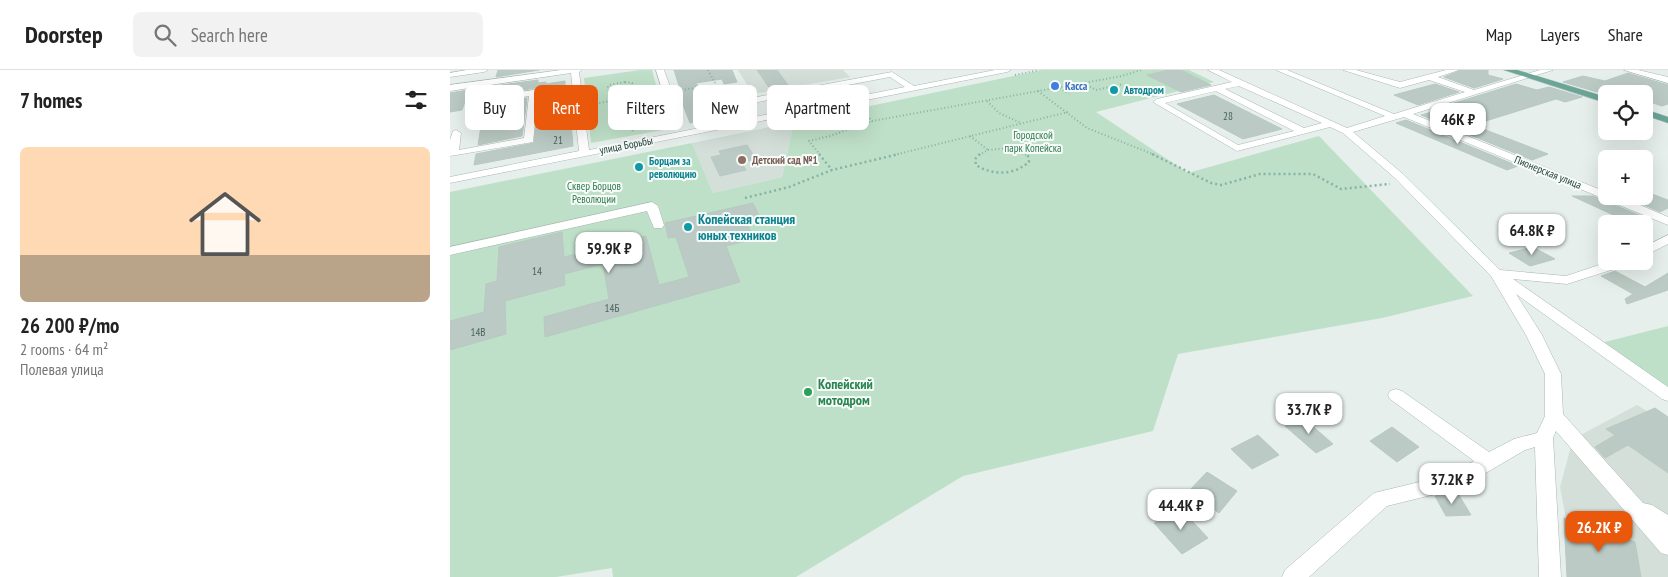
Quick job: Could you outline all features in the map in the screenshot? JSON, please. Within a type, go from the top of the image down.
[{"type":"main road","points":[[1508,70],[1598,98]]},
{"type":"main road","points":[[1653,115],[1668,120]]},
{"type":"street","points":[[450,75],[484,70]]},
{"type":"street","points":[[450,88],[574,70],[576,85]]},
{"type":"street","points":[[660,70],[665,85]]},
{"type":"street","name":"улица Борьбы","points":[[869,105],[913,89],[976,73],[1007,70]]},
{"type":"street","points":[[1212,70],[1346,131],[1399,176],[1496,274],[1668,395]]},
{"type":"street","points":[[1280,70],[1394,117]]},
{"type":"street","points":[[1347,70],[1400,85],[1455,70]]},
{"type":"street","points":[[1346,131],[1475,94],[1549,70]]},
{"type":"street","points":[[1628,70],[1668,80]]},
{"type":"street","points":[[833,85],[892,74],[913,89]]},
{"type":"street","points":[[1429,77],[1475,94]]},
{"type":"street","points":[[1240,83],[1157,102],[1238,148],[1331,124]]},
{"type":"street","points":[[450,92],[460,91],[461,86]]},
{"type":"street","points":[[1216,88],[1302,131]]},
{"type":"street","points":[[456,133],[453,154],[483,161],[529,140],[534,93],[524,94]]},
{"type":"street","name":"Пионерская улица","points":[[1406,114],[1598,192]]},
{"type":"street","name":"улица Борьбы","points":[[450,180],[483,161],[584,154],[680,130],[767,117]]},
{"type":"street","points":[[581,130],[584,154]]},
{"type":"street","name":"Пионерская улица","points":[[1629,205],[1668,221]]},
{"type":"street","points":[[450,251],[652,206],[658,225]]},
{"type":"street","points":[[1653,247],[1668,239]]},
{"type":"street","points":[[1496,274],[1567,280],[1598,270]]},
{"type":"street","points":[[1496,274],[1534,335],[1553,374],[1554,416],[1544,438],[1550,577]]},
{"type":"street","points":[[1396,395],[1489,462]]},
{"type":"street","points":[[1554,416],[1668,546]]},
{"type":"street","points":[[1293,577],[1381,499],[1453,482],[1520,444],[1544,438]]},
{"type":"street","points":[[1627,499],[1668,526]]},
{"type":"path","points":[[708,70],[716,84]]},
{"type":"path","points":[[832,170],[808,141],[830,136],[872,121],[1122,76],[1141,70]]},
{"type":"path","points":[[612,85],[618,82],[630,82],[631,85]]},
{"type":"path","points":[[1084,83],[1096,90],[1123,84]]},
{"type":"path","points":[[1060,87],[1069,94]]},
{"type":"path","points":[[1038,91],[1088,128],[1149,152],[1211,183],[1221,185],[1260,174],[1313,174],[1341,189],[1390,184]]},
{"type":"path","points":[[986,100],[999,113],[1021,124]]},
{"type":"path","points":[[934,110],[939,114]]},
{"type":"path","points":[[745,198],[789,187],[832,170],[1068,112]]},
{"type":"path","points":[[869,117],[872,121]]},
{"type":"path","points":[[970,136],[988,150],[1004,148],[1026,154],[1029,162],[1022,168],[1011,171],[997,172],[984,170],[976,165],[975,159],[988,150]]},
{"type":"shaded area","points":[[738,70],[843,70],[850,77],[804,85],[767,85],[767,92],[757,93],[757,85],[747,85]]},
{"type":"shaded area","name":"Детский сад №1","points":[[767,128],[767,130],[792,130],[782,177],[713,193],[692,143]]},
{"type":"shaded area","points":[[1637,405],[1668,424],[1668,577],[1577,577],[1560,487],[1573,439]]},
{"type":"green space","points":[[652,70],[656,85],[608,85],[608,130],[662,130],[591,143],[590,130],[598,130],[598,85],[585,85],[584,78]]},
{"type":"green space","name":"Копейский мотодром","points":[[1042,70],[1189,70],[1214,82],[1096,112],[1188,173],[1319,136],[1473,296],[1382,318],[1178,354],[1153,431],[963,476],[796,577],[613,577],[612,568],[556,577],[450,577],[450,192],[692,143],[713,193],[782,177],[792,130],[869,130],[869,106]]},
{"type":"green space","points":[[1668,326],[1668,389],[1601,343]]},
{"type":"building","points":[[498,70],[539,70],[496,77]]},
{"type":"building","points":[[674,70],[732,70],[737,82],[724,84],[722,79],[693,85],[693,122],[690,123],[683,105],[683,85],[679,85]]},
{"type":"building","points":[[757,70],[777,70],[788,85],[767,85]]},
{"type":"building","points":[[1169,70],[1181,70],[1211,85],[1181,92],[1147,75]]},
{"type":"building","points":[[1461,70],[1488,70],[1488,75],[1503,79],[1474,88],[1444,77]]},
{"type":"building","points":[[1628,73],[1668,85],[1668,104],[1662,106],[1653,103],[1653,85],[1598,85],[1597,92],[1563,82],[1583,76],[1605,81]]},
{"type":"building","points":[[538,80],[538,83],[546,82],[546,84],[565,81],[565,85],[534,85],[534,88],[524,90],[524,85],[501,85]]},
{"type":"building","points":[[1435,84],[1459,92],[1418,105],[1394,95]]},
{"type":"building","points":[[1516,84],[1537,90],[1549,87],[1582,97],[1565,102],[1556,99],[1473,125],[1548,154],[1532,160],[1421,115],[1435,111],[1432,110]]},
{"type":"building","points":[[465,91],[465,101],[462,110],[450,112],[450,93]]},
{"type":"building","points":[[1214,95],[1282,129],[1243,139],[1177,104]]},
{"type":"building","points":[[527,98],[524,121],[524,99]]},
{"type":"building","points":[[1406,120],[1518,166],[1507,170],[1396,123]]},
{"type":"building","points":[[480,130],[523,130],[522,136],[478,145]]},
{"type":"building","points":[[535,130],[572,130],[573,146],[474,165],[476,154],[534,143]]},
{"type":"building","points":[[747,145],[756,159],[741,162],[746,170],[720,176],[711,157],[721,155],[719,151]]},
{"type":"building","points":[[1653,194],[1668,200],[1668,208],[1660,212],[1644,205],[1653,205]]},
{"type":"building","points":[[1572,196],[1593,196],[1598,198],[1598,205],[1615,205],[1639,215],[1613,215]]},
{"type":"building","points":[[753,203],[759,215],[745,219],[754,239],[726,246],[740,282],[545,337],[544,317],[609,299],[603,264],[564,274],[565,285],[505,301],[506,334],[450,350],[450,321],[484,312],[486,284],[497,281],[499,247],[562,232],[564,257],[646,236],[659,285],[689,277],[676,237],[668,238],[665,223]]},
{"type":"building","points":[[1533,247],[1555,259],[1530,266],[1509,253]]},
{"type":"building","points":[[1615,271],[1645,287],[1668,273],[1668,290],[1627,304],[1625,299],[1633,294],[1601,276]]},
{"type":"building","points":[[1655,408],[1668,417],[1668,473],[1628,445],[1605,458],[1595,447],[1615,435],[1606,429]]},
{"type":"building","points":[[1302,417],[1333,444],[1316,453],[1285,426]]},
{"type":"building","points":[[1392,427],[1419,447],[1397,462],[1370,441]]},
{"type":"building","points":[[1258,435],[1279,455],[1252,469],[1231,449]]},
{"type":"building","points":[[1207,472],[1237,491],[1219,513],[1188,492]]},
{"type":"building","points":[[1457,492],[1471,515],[1446,516],[1435,496]]},
{"type":"building","points":[[1180,508],[1208,538],[1182,554],[1154,523]]},
{"type":"building","points":[[1564,518],[1635,542],[1641,577],[1567,577]]},
{"type":"place","name":"Касса","points":[[1055,86]]},
{"type":"place","name":"Автодром","points":[[1114,90]]},
{"type":"place","name":"Детский сад №1","points":[[742,160]]},
{"type":"place","name":"Борцам за революцию","points":[[639,167]]},
{"type":"place","name":"Копейская станция юных техников","points":[[688,227]]},
{"type":"place","name":"Копейский мотодром","points":[[808,392]]},
{"type":"park label","name":"Городской парк Копейска","points":[[1033,141]]},
{"type":"park label","name":"Сквер Борцов Революции","points":[[594,192]]}]
